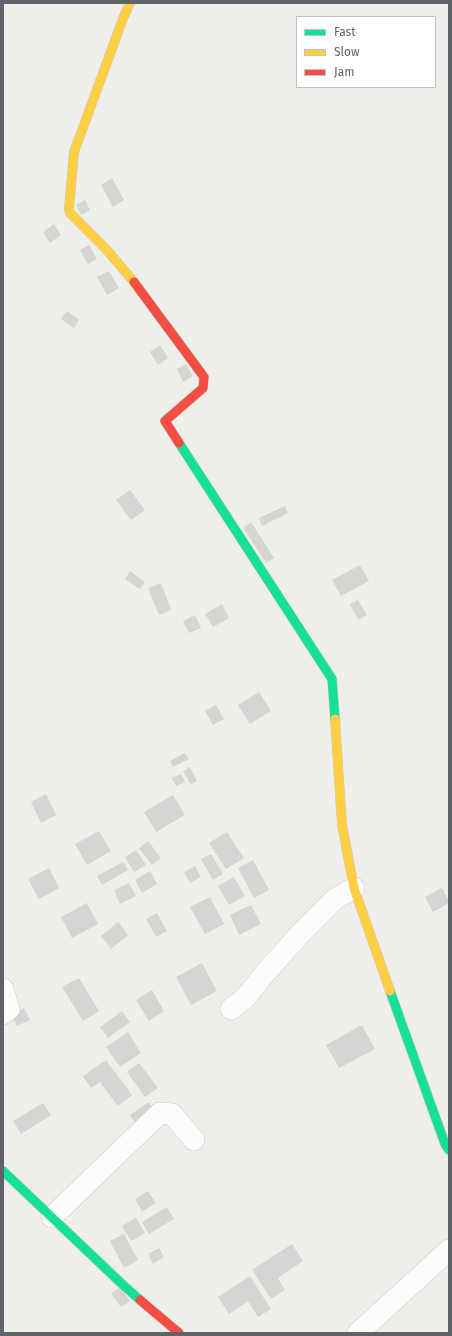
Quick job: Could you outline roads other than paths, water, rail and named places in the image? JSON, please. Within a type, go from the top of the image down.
[{"type":"street","points":[[130,3],[74,152],[69,209],[70,213],[111,255],[130,278],[153,307],[204,378],[203,388],[165,421],[332,679],[342,825],[354,888],[442,1137],[449,1150]]},
{"type":"street","points":[[231,1009],[246,997],[301,933],[335,899],[354,888]]},
{"type":"street","points":[[3,989],[9,1009],[3,1014]]},
{"type":"street","points":[[52,1217],[160,1113],[172,1114],[194,1140]]},
{"type":"street","points":[[3,1171],[122,1284],[178,1333]]},
{"type":"street","points":[[358,1333],[449,1250]]}]
